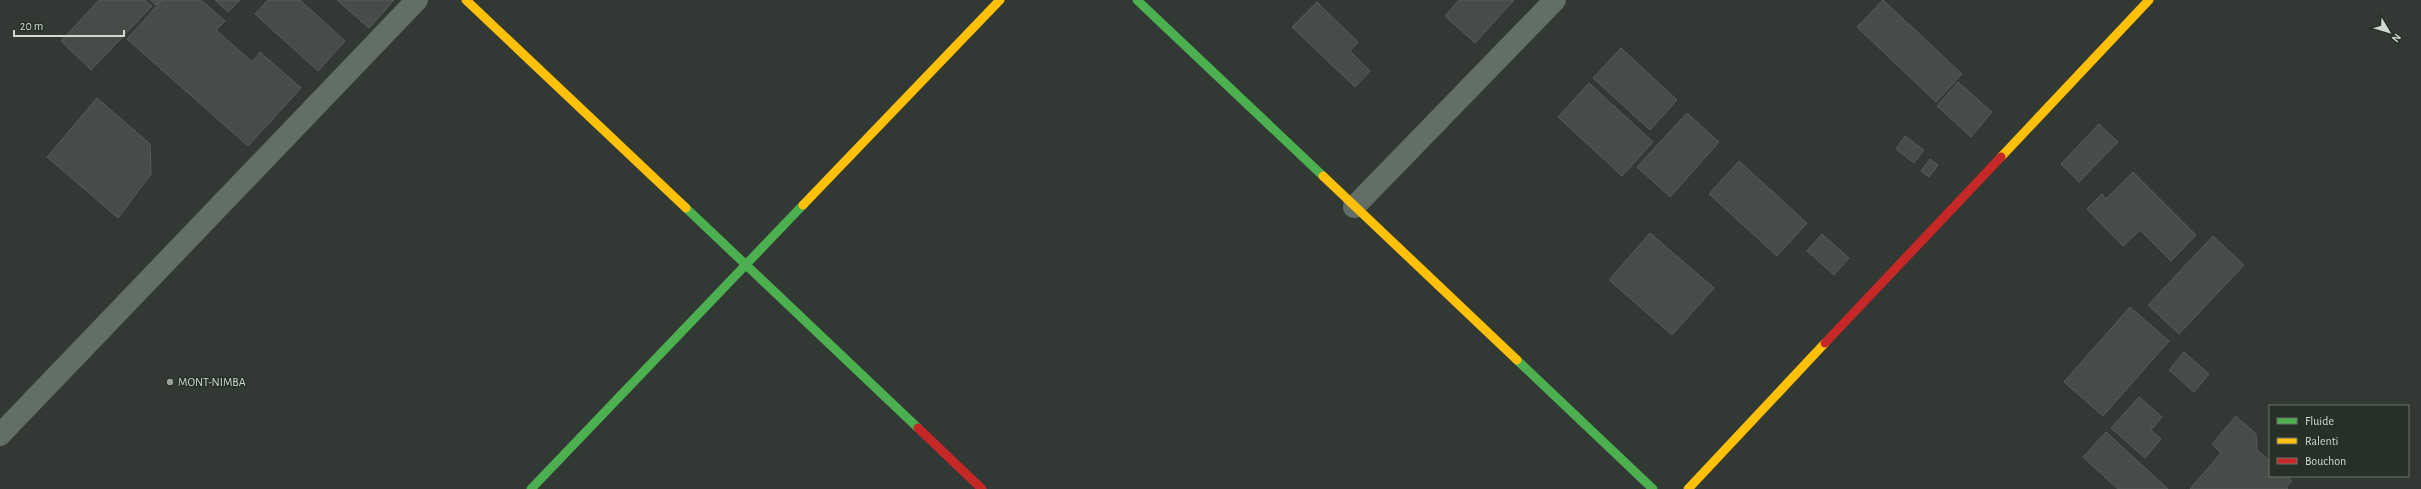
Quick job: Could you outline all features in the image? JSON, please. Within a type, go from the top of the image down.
[{"type":"street","points":[[0,435],[417,0]]},
{"type":"street","points":[[466,0],[982,489]]},
{"type":"street","points":[[531,489],[1000,0]]},
{"type":"street","points":[[1137,0],[1653,489]]},
{"type":"street","points":[[1354,207],[1555,0]]},
{"type":"street","points":[[1688,489],[2149,0]]},
{"type":"building","points":[[99,0],[145,0],[152,6],[91,70],[61,41]]},
{"type":"building","points":[[150,0],[161,0],[156,5]]},
{"type":"building","points":[[162,0],[201,0],[225,21],[216,30],[252,62],[260,52],[301,88],[248,146],[127,39]]},
{"type":"building","points":[[215,0],[240,0],[228,12]]},
{"type":"building","points":[[268,0],[300,0],[345,41],[318,71],[255,14]]},
{"type":"building","points":[[337,0],[394,0],[369,28]]},
{"type":"building","points":[[1459,0],[1514,0],[1475,43],[1445,16]]},
{"type":"building","points":[[1883,0],[1962,74],[1936,102],[1857,27]]},
{"type":"building","points":[[1317,2],[1358,42],[1350,51],[1370,71],[1355,87],[1292,27]]},
{"type":"building","points":[[1621,48],[1677,100],[1650,130],[1593,78]]},
{"type":"building","points":[[1958,82],[1992,112],[1971,137],[1937,106]]},
{"type":"building","points":[[1589,83],[1653,142],[1622,176],[1558,117]]},
{"type":"building","points":[[97,98],[150,144],[151,174],[118,218],[47,157]]},
{"type":"building","points":[[1687,113],[1719,142],[1670,197],[1637,167]]},
{"type":"building","points":[[2099,124],[2118,142],[2079,182],[2061,164]]},
{"type":"building","points":[[1905,136],[1924,150],[1914,163],[1896,149]]},
{"type":"building","points":[[1930,159],[1938,165],[1929,177],[1921,171]]},
{"type":"building","points":[[1739,161],[1807,223],[1777,256],[1709,194]]},
{"type":"building","points":[[2133,172],[2196,235],[2171,261],[2140,230],[2123,246],[2087,209],[2102,194],[2106,199]]},
{"type":"building","points":[[1650,233],[1714,288],[1672,335],[1609,280]]},
{"type":"building","points":[[1822,234],[1849,258],[1834,275],[1807,251]]},
{"type":"building","points":[[2213,236],[2244,265],[2179,334],[2148,305]]},
{"type":"building","points":[[2130,307],[2169,341],[2103,416],[2064,382]]},
{"type":"building","points":[[2184,352],[2209,374],[2194,392],[2169,370]]},
{"type":"building","points":[[2139,397],[2162,417],[2151,430],[2161,439],[2145,458],[2111,428]]},
{"type":"building","points":[[2236,416],[2256,434],[2257,450],[2269,460],[2269,477],[2288,477],[2292,481],[2286,487],[2288,489],[2190,489],[2221,453],[2212,444]]},
{"type":"building","points":[[2106,432],[2168,489],[2118,489],[2083,457]]},
{"type":"traffic: fast","points":[[1137,0],[1323,176]]},
{"type":"traffic: fast","points":[[531,489],[803,205]]},
{"type":"traffic: fast","points":[[686,208],[918,428]]},
{"type":"traffic: fast","points":[[1517,360],[1653,489]]},
{"type":"traffic: slow","points":[[466,0],[686,208]]},
{"type":"traffic: slow","points":[[803,205],[1000,0]]},
{"type":"traffic: slow","points":[[2001,157],[2149,0]]},
{"type":"traffic: slow","points":[[1323,176],[1517,360]]},
{"type":"traffic: slow","points":[[1688,489],[1825,343]]},
{"type":"traffic: jam","points":[[1825,343],[2001,157]]},
{"type":"traffic: jam","points":[[918,428],[982,489]]},
{"type":"place","name":"MONT-NIMBA","points":[[170,382]]}]
